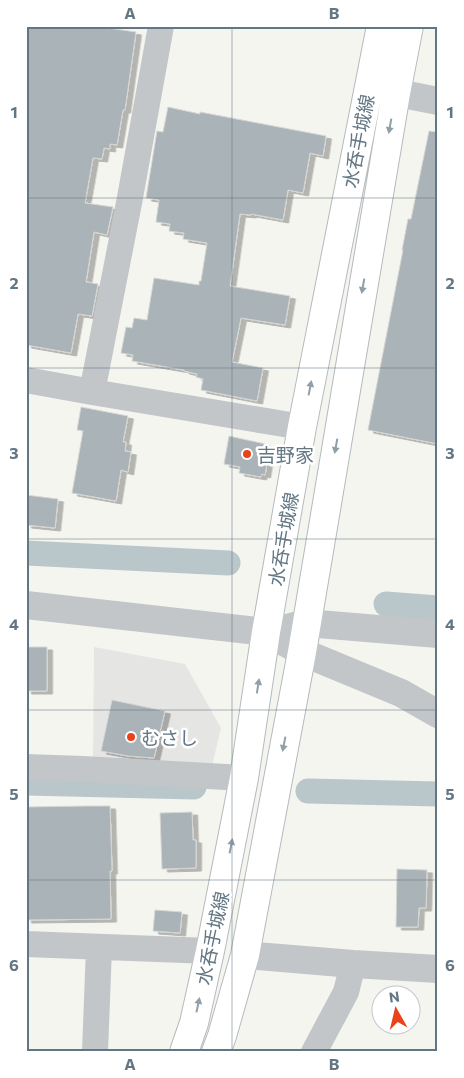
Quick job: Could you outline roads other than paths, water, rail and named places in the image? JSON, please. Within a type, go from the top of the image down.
[{"type":"main road","name":"水呑手城線","points":[[184,1052],[194,1023],[210,951],[244,778],[266,632],[302,427],[380,26]]},
{"type":"main road","name":"水呑手城線","points":[[216,1052],[245,955],[302,652],[396,93],[409,26]]},
{"type":"street","points":[[92,392],[161,26]]},
{"type":"street","points":[[368,87],[438,101]]},
{"type":"street","points":[[26,380],[302,427]]},
{"type":"street","points":[[26,605],[266,632],[306,623],[438,634]]},
{"type":"street","points":[[266,632],[302,652],[401,693],[438,714]]},
{"type":"street","points":[[26,767],[244,778]]},
{"type":"street","points":[[26,944],[210,951]]},
{"type":"street","points":[[95,1052],[99,947]]},
{"type":"street","points":[[245,955],[438,969]]},
{"type":"street","points":[[314,1052],[346,992],[353,964]]},
{"type":"waterway","points":[[26,553],[228,563]]},
{"type":"waterway","points":[[386,604],[438,608]]},
{"type":"waterway","points":[[26,783],[194,787]]},
{"type":"waterway","points":[[308,791],[438,794]]},
{"type":"place","name":"吉野家","points":[[247,454]]},
{"type":"place","name":"むさし","points":[[131,737]]}]
